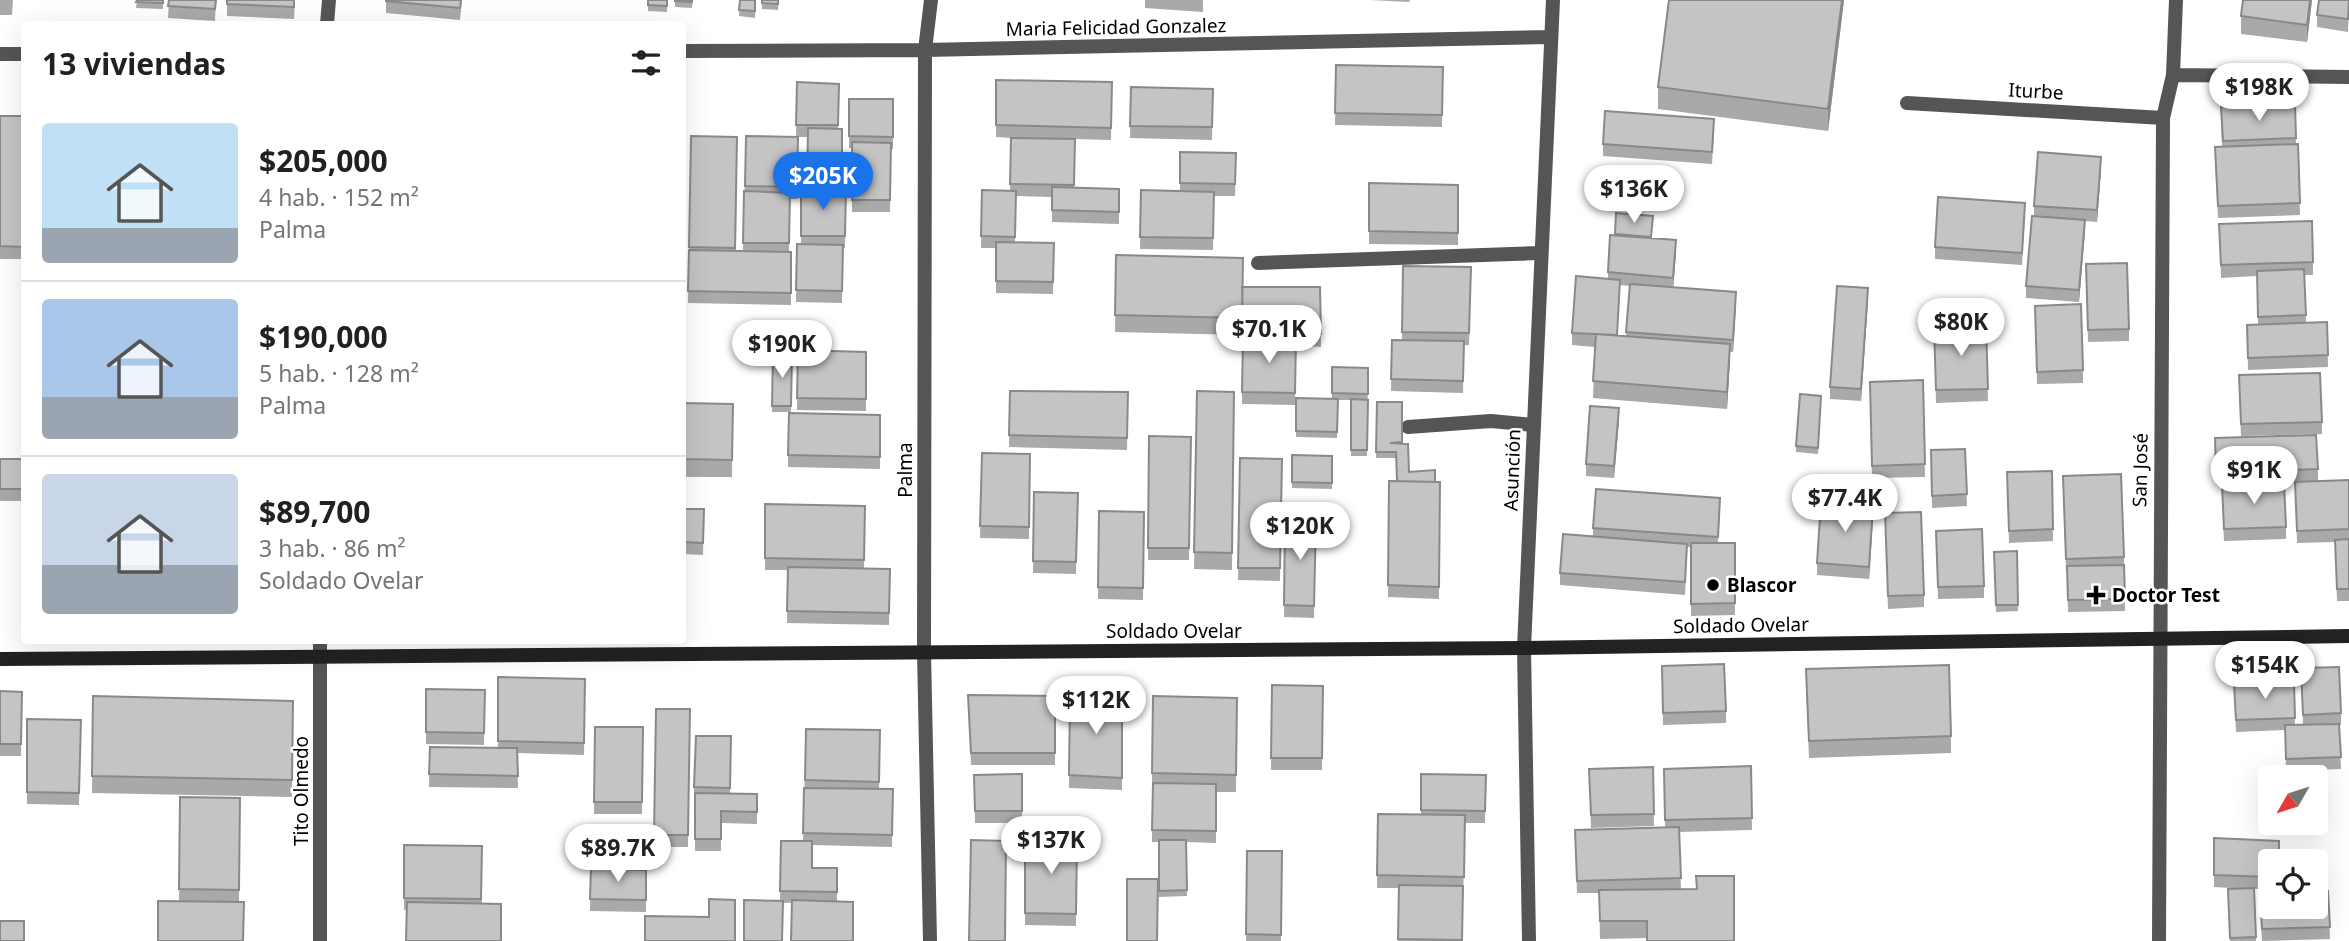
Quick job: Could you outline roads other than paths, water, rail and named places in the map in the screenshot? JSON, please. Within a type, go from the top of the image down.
[{"type":"main road","name":"Soldado Ovelar","points":[[0,659],[1524,648],[2349,636]]},
{"type":"street","points":[[327,21],[329,0]]},
{"type":"street","name":"Palma","points":[[930,941],[924,652],[926,50],[931,0]]},
{"type":"street","name":"Asunción","points":[[1529,941],[1524,648],[1553,0]]},
{"type":"street","name":"San José","points":[[2158,941],[2163,118],[2173,75],[2176,0]]},
{"type":"street","name":"Maria Felicidad Gonzalez","points":[[686,51],[926,50],[1550,37]]},
{"type":"street","points":[[0,54],[21,54]]},
{"type":"street","points":[[2173,75],[2349,77]]},
{"type":"street","name":"Iturbe","points":[[1906,103],[2163,118]]},
{"type":"street","points":[[1258,263],[1540,253]]},
{"type":"street","points":[[1408,427],[1491,421],[1534,425]]},
{"type":"street","name":"Tito Olmedo","points":[[320,644],[320,941]]},
{"type":"place","name":"Blascor","points":[[1713,585]]},
{"type":"place","name":"Doctor Test","points":[[2096,595]]}]
